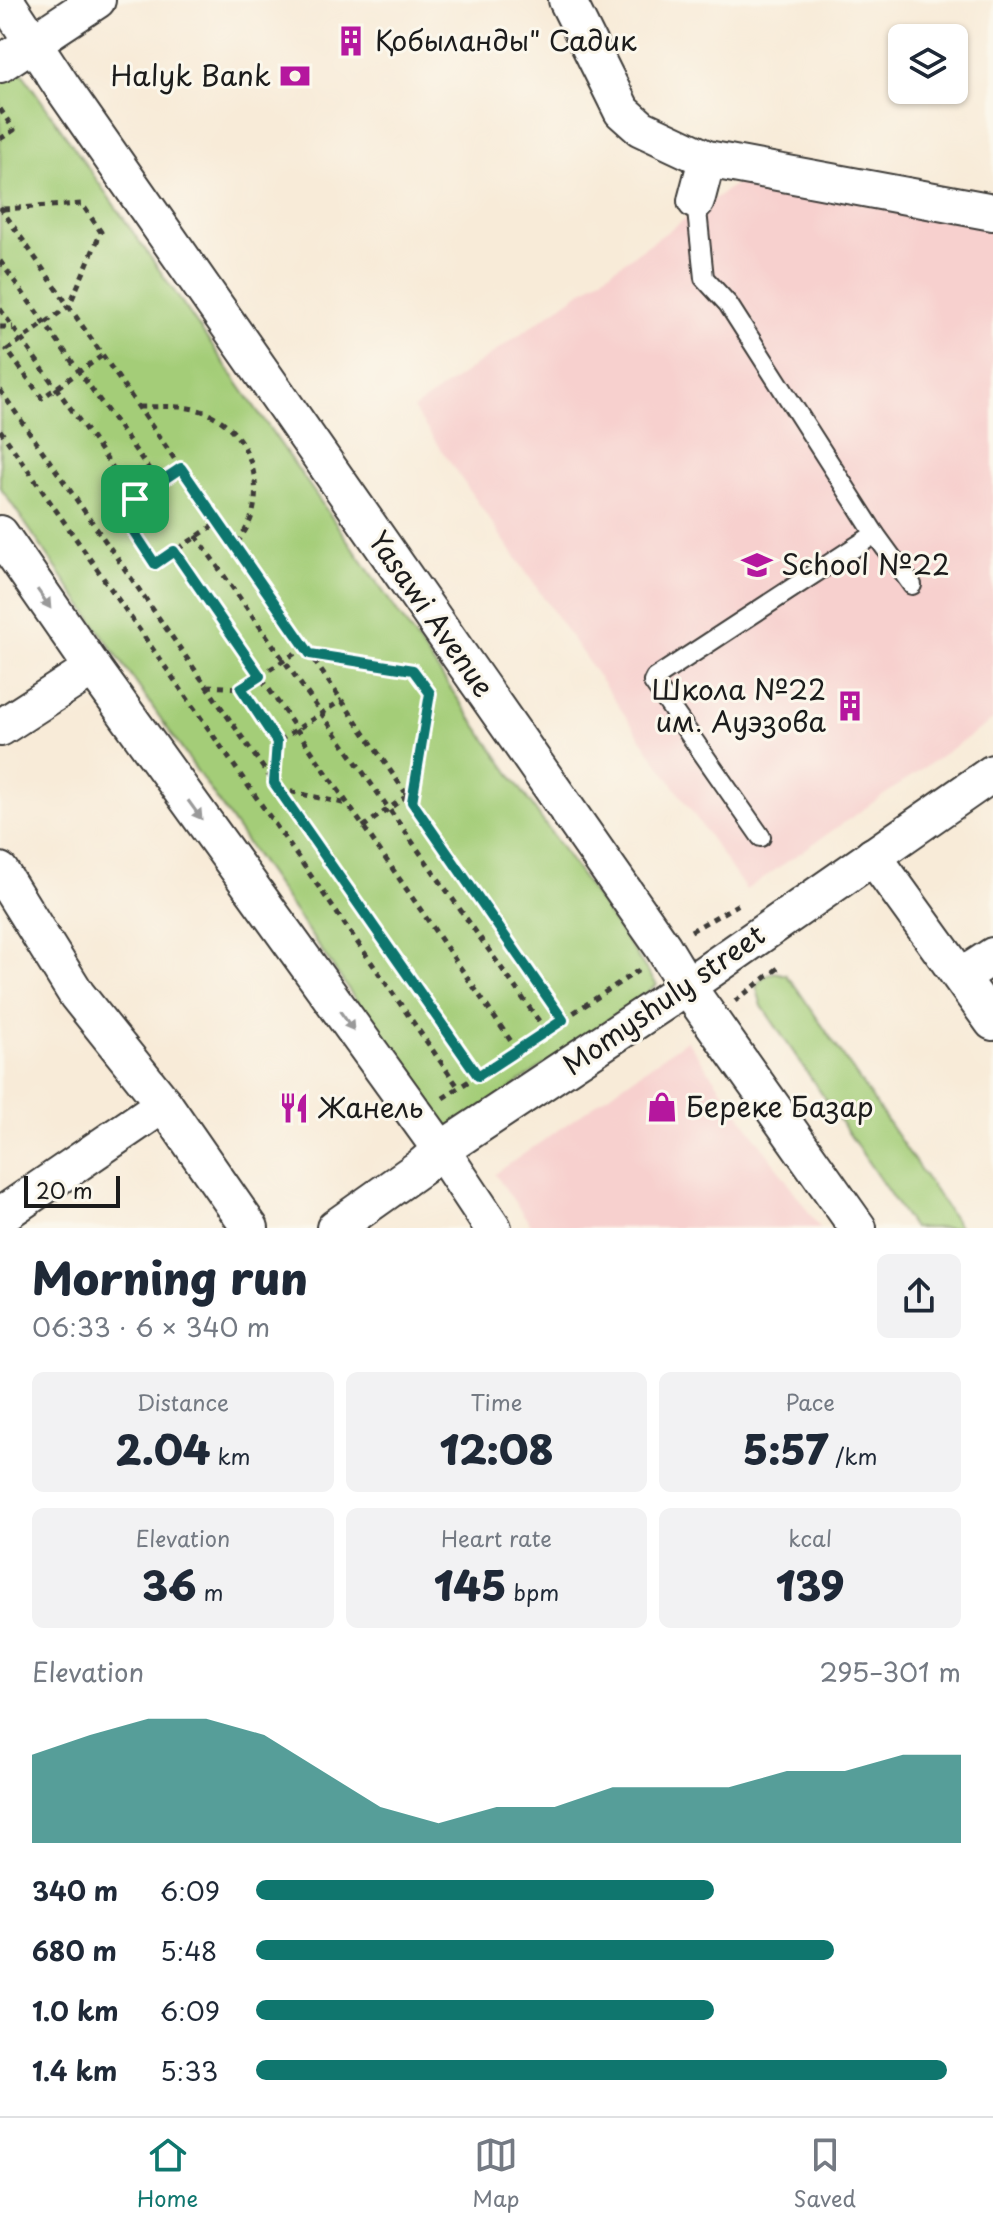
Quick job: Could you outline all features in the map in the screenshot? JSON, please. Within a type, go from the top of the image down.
[{"type":"street","name":"Yasawi Avenue","points":[[5,0],[663,947],[686,985],[858,1228]]},
{"type":"street","points":[[0,64],[97,0]]},
{"type":"street","points":[[571,2],[622,111],[641,128],[707,159],[993,212]]},
{"type":"street","points":[[696,201],[707,159]]},
{"type":"street","points":[[0,534],[441,1150],[493,1228]]},
{"type":"street","points":[[0,728],[93,668]]},
{"type":"street","name":"Momyshuly street","points":[[335,1228],[441,1150],[667,1000],[993,773]]},
{"type":"street","points":[[873,856],[993,1022]]},
{"type":"street","points":[[0,871],[77,995],[164,1104],[250,1228]]},
{"type":"street","points":[[961,977],[993,956]]},
{"type":"street","points":[[0,1216],[164,1104]]},
{"type":"lane","points":[[696,201],[704,278],[728,304],[875,534],[912,585]]},
{"type":"lane","points":[[761,837],[653,682],[875,534]]},
{"type":"path","points":[[0,109],[14,130],[0,139]]},
{"type":"path","points":[[1,208],[82,204],[101,232],[69,306],[7,350],[42,398],[103,355]]},
{"type":"path","points":[[1,208],[563,1020]]},
{"type":"path","points":[[0,261],[159,483]]},
{"type":"path","points":[[0,309],[135,499]]},
{"type":"path","points":[[0,327],[13,327]]},
{"type":"path","points":[[0,390],[478,1076]]},
{"type":"path","points":[[139,407],[183,406],[210,414],[232,431],[249,454],[256,481],[254,509],[235,546]]},
{"type":"path","points":[[0,430],[459,1088]]},
{"type":"path","points":[[181,468],[119,509],[155,564],[219,522]]},
{"type":"path","points":[[196,536],[546,1031]]},
{"type":"path","points":[[174,551],[517,1050]]},
{"type":"path","points":[[206,686],[241,688],[305,647]]},
{"type":"path","points":[[310,654],[413,670],[430,693],[412,802]]},
{"type":"path","points":[[241,688],[277,742],[276,786]]},
{"type":"path","points":[[277,742],[342,700]]},
{"type":"path","points":[[276,786],[348,804]]},
{"type":"path","points":[[363,827],[408,795]]},
{"type":"path","points":[[414,1114],[478,1076],[642,968],[663,947],[739,904]]},
{"type":"shaded area","name":"School №22","points":[[770,160],[993,213],[993,720],[746,890],[413,409]]},
{"type":"shaded area","name":"Береке Базар","points":[[687,1040],[820,1228],[533,1228],[495,1174]]},
{"type":"green space","points":[[0,41],[657,985],[448,1133],[0,487]]},
{"type":"green space","points":[[775,972],[786,975],[796,987],[960,1228],[913,1228],[762,1006],[756,986],[763,977]]},
{"type":"place","name":"Қобыланды\" Садик","points":[[351,41]]},
{"type":"place","name":"Halyk Bank","points":[[295,76]]},
{"type":"place","name":"School №22","points":[[757,565]]},
{"type":"place","name":"Школа №22 им. Ауэзова","points":[[850,706]]},
{"type":"place","name":"Береке Базар","points":[[662,1107]]},
{"type":"place","name":"Жанель","points":[[294,1108]]},
{"type":"route","points":[[181,468],[310,654],[413,670],[430,693],[412,802],[563,1020],[478,1076],[274,783],[277,742],[241,688],[260,676],[174,551],[155,564],[119,509],[135,499],[181,468]]}]
